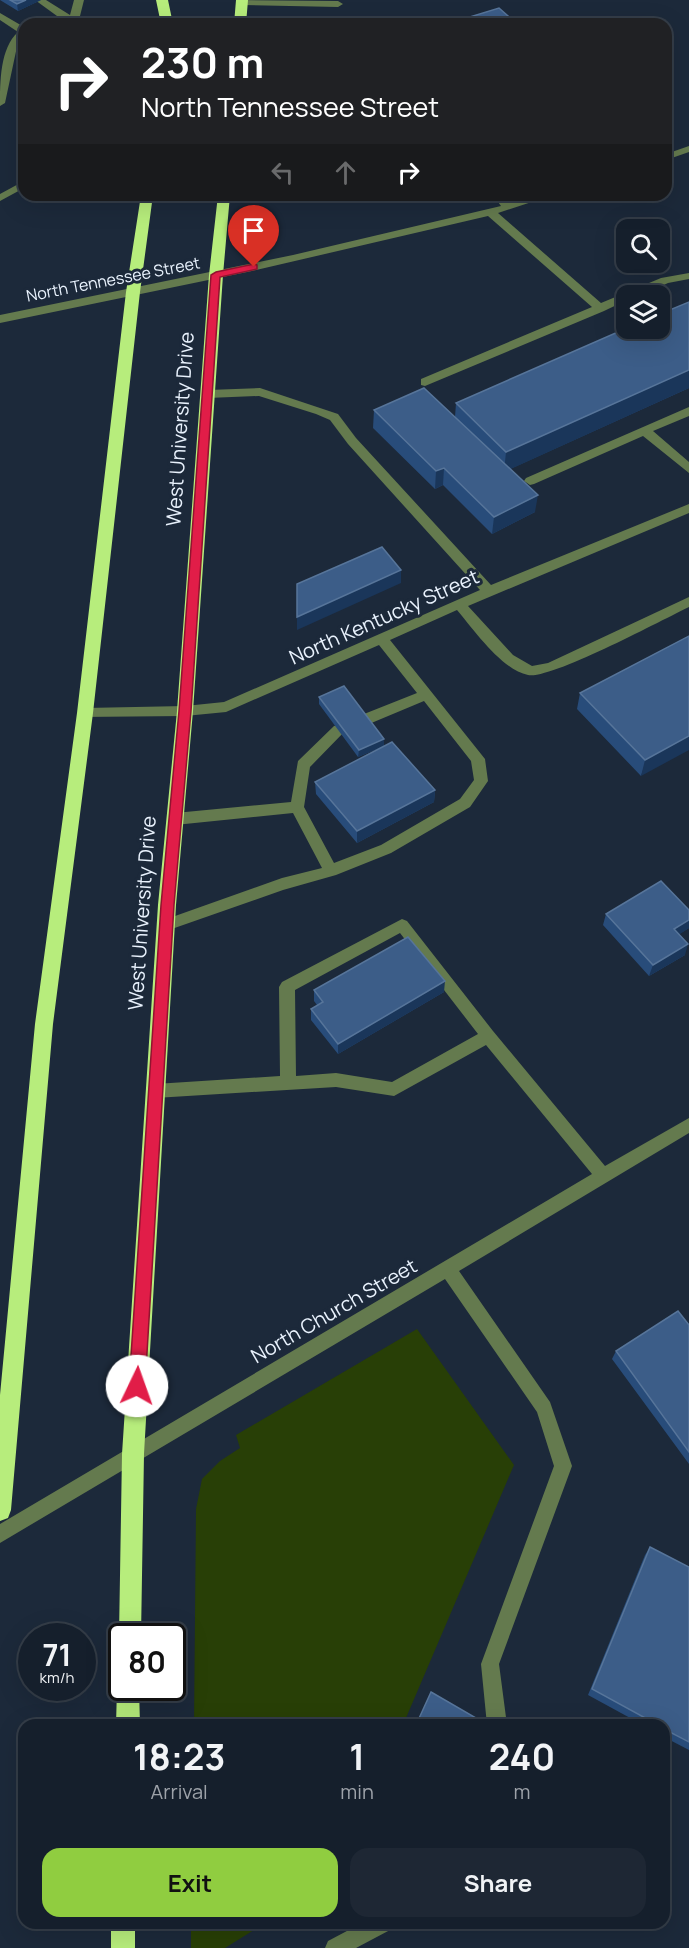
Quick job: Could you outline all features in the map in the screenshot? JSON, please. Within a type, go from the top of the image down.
[{"type":"highway","points":[[162,0],[166,18]]},
{"type":"highway","points":[[168,18],[170,0]]},
{"type":"highway","points":[[241,18],[242,1]]},
{"type":"highway","points":[[0,1510],[44,1024],[85,713],[133,292],[146,201]]},
{"type":"highway","name":"West University Drive","points":[[130,1623],[133,1454],[155,1091],[223,201]]},
{"type":"highway","points":[[128,1701],[128,1719]]},
{"type":"highway","points":[[123,1929],[123,1948]]},
{"type":"street","points":[[40,0],[66,18]]},
{"type":"street","points":[[74,18],[79,0]]},
{"type":"street","points":[[242,1],[338,4]]},
{"type":"street","points":[[0,16],[18,28]]},
{"type":"street","points":[[0,103],[12,41],[18,36]]},
{"type":"street","points":[[672,155],[689,149]]},
{"type":"street","points":[[0,198],[18,188]]},
{"type":"street","points":[[503,201],[509,208]]},
{"type":"street","name":"North Tennessee Street","points":[[0,319],[216,275],[491,213],[530,201]]},
{"type":"street","points":[[491,213],[600,308]]},
{"type":"street","points":[[653,285],[665,280],[689,276]]},
{"type":"street","points":[[425,382],[616,301]]},
{"type":"street","points":[[208,394],[260,392],[334,417],[352,441],[489,591]]},
{"type":"street","points":[[530,481],[689,411]]},
{"type":"street","points":[[645,431],[689,469]]},
{"type":"street","name":"North Kentucky Street","points":[[85,713],[210,710],[242,701],[489,591],[689,508]]},
{"type":"street","points":[[459,604],[508,658],[530,671],[550,668],[689,602]]},
{"type":"street","points":[[166,925],[282,884],[331,871],[386,849],[465,803],[481,781],[478,759],[381,639]]},
{"type":"street","points":[[364,720],[426,695]]},
{"type":"street","points":[[331,871],[297,807],[303,765],[339,730]]},
{"type":"street","points":[[175,819],[297,807]]},
{"type":"street","points":[[288,1083],[287,987],[402,925],[488,1036],[603,1176]]},
{"type":"street","points":[[155,1091],[336,1080],[394,1089],[488,1036]]},
{"type":"street","name":"North Church Street","points":[[0,1534],[689,1125]]},
{"type":"street","points":[[448,1269],[544,1408],[562,1466],[490,1664],[496,1719]]},
{"type":"street","points":[[335,1948],[371,1929]]},
{"type":"green space","points":[[417,1329],[514,1465],[406,1719],[194,1719],[196,1509],[202,1479],[220,1461],[240,1448],[236,1435]]},
{"type":"green space","points":[[191,1929],[255,1929],[225,1948],[191,1948]]},
{"type":"building","points":[[10,0],[26,0],[17,4]]},
{"type":"building","points":[[499,8],[510,18],[466,18]]},
{"type":"building","points":[[689,302],[689,370],[506,452],[456,403],[616,333],[616,339],[670,339],[670,310]]},
{"type":"building","points":[[424,388],[538,495],[494,517],[444,468],[436,471],[374,410]]},
{"type":"building","points":[[382,547],[401,570],[297,617],[297,584]]},
{"type":"building","points":[[689,636],[689,736],[645,760],[580,693]]},
{"type":"building","points":[[344,686],[384,739],[359,750],[319,697]]},
{"type":"building","points":[[392,742],[435,790],[357,831],[315,782]]},
{"type":"building","points":[[661,881],[689,910],[689,920],[674,929],[688,944],[653,965],[606,914]]},
{"type":"building","points":[[408,937],[445,981],[338,1044],[311,1009],[323,1002],[314,990]]},
{"type":"building","points":[[678,1311],[689,1325],[689,1452],[616,1351]]},
{"type":"building","points":[[650,1547],[689,1567],[689,1742],[670,1732],[670,1719],[647,1719],[592,1689]]},
{"type":"building","points":[[431,1692],[478,1719],[419,1719]]},
{"type":"route","points":[[137,1386],[167,905],[185,711],[216,275],[254,267]]}]
